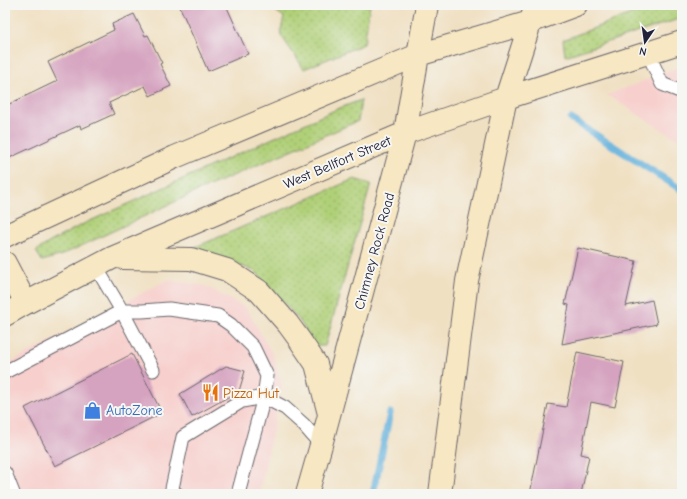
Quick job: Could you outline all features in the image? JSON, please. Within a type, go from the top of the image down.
[{"type":"main road","name":"Chimney Rock Road","points":[[307,494],[330,415],[405,133],[428,5]]},
{"type":"main road","points":[[5,236],[175,157],[418,56],[533,13],[576,5]]},
{"type":"main road","points":[[440,494],[467,280],[506,98],[533,13]]},
{"type":"main road","name":"West Bellfort Street","points":[[5,315],[26,302],[105,262],[405,133],[506,98],[682,42]]},
{"type":"main road","points":[[105,262],[191,259],[228,270],[259,291],[288,324],[316,364],[330,415]]},
{"type":"main road","points":[[5,263],[26,302]]},
{"type":"lane","points":[[648,53],[662,84],[682,92]]},
{"type":"lane","points":[[105,262],[122,310],[153,370]]},
{"type":"lane","points":[[5,372],[122,310],[142,311],[169,309],[218,316],[231,325],[253,347],[267,376],[264,397],[238,494]]},
{"type":"lane","points":[[177,494],[171,493],[183,436],[242,401],[264,397],[284,408],[302,424],[321,445]]},
{"type":"lane","points":[[5,474],[14,493],[12,494]]},
{"type":"shaded area","points":[[682,66],[682,142],[607,95]]},
{"type":"shaded area","points":[[167,280],[205,286],[246,308],[273,355],[282,386],[259,494],[5,494],[5,365]]},
{"type":"green space","points":[[267,5],[370,5],[364,44],[304,69],[280,34],[284,17]]},
{"type":"green space","points":[[654,5],[682,5],[682,18],[565,56],[563,40]]},
{"type":"green space","points":[[361,100],[358,121],[198,191],[62,255],[42,261],[36,251],[81,225],[337,109]]},
{"type":"green space","points":[[354,179],[371,184],[325,346],[314,346],[300,321],[255,271],[191,249]]},
{"type":"building","points":[[179,5],[226,5],[248,54],[208,71]]},
{"type":"building","points":[[134,14],[145,36],[148,35],[162,63],[160,64],[171,86],[150,96],[145,86],[109,103],[114,114],[81,129],[80,125],[5,160],[5,106],[57,81],[48,62],[114,30],[112,24]]},
{"type":"building","points":[[578,248],[636,261],[626,306],[652,300],[657,324],[562,344],[569,305],[565,304]]},
{"type":"building","points":[[577,352],[624,362],[615,407],[591,402],[581,454],[589,456],[581,494],[530,494],[548,404],[566,407]]},
{"type":"building","name":"AutoZone","points":[[132,354],[162,413],[55,466],[25,408]]},
{"type":"building","name":"Pizza Hut","points":[[226,366],[245,371],[239,391],[192,417],[180,394]]},
{"type":"waterway","points":[[571,119],[682,190]]},
{"type":"waterway","points":[[373,494],[390,413]]},
{"type":"place","name":"Pizza Hut","points":[[210,393]]},
{"type":"place","name":"AutoZone","points":[[93,410]]}]
